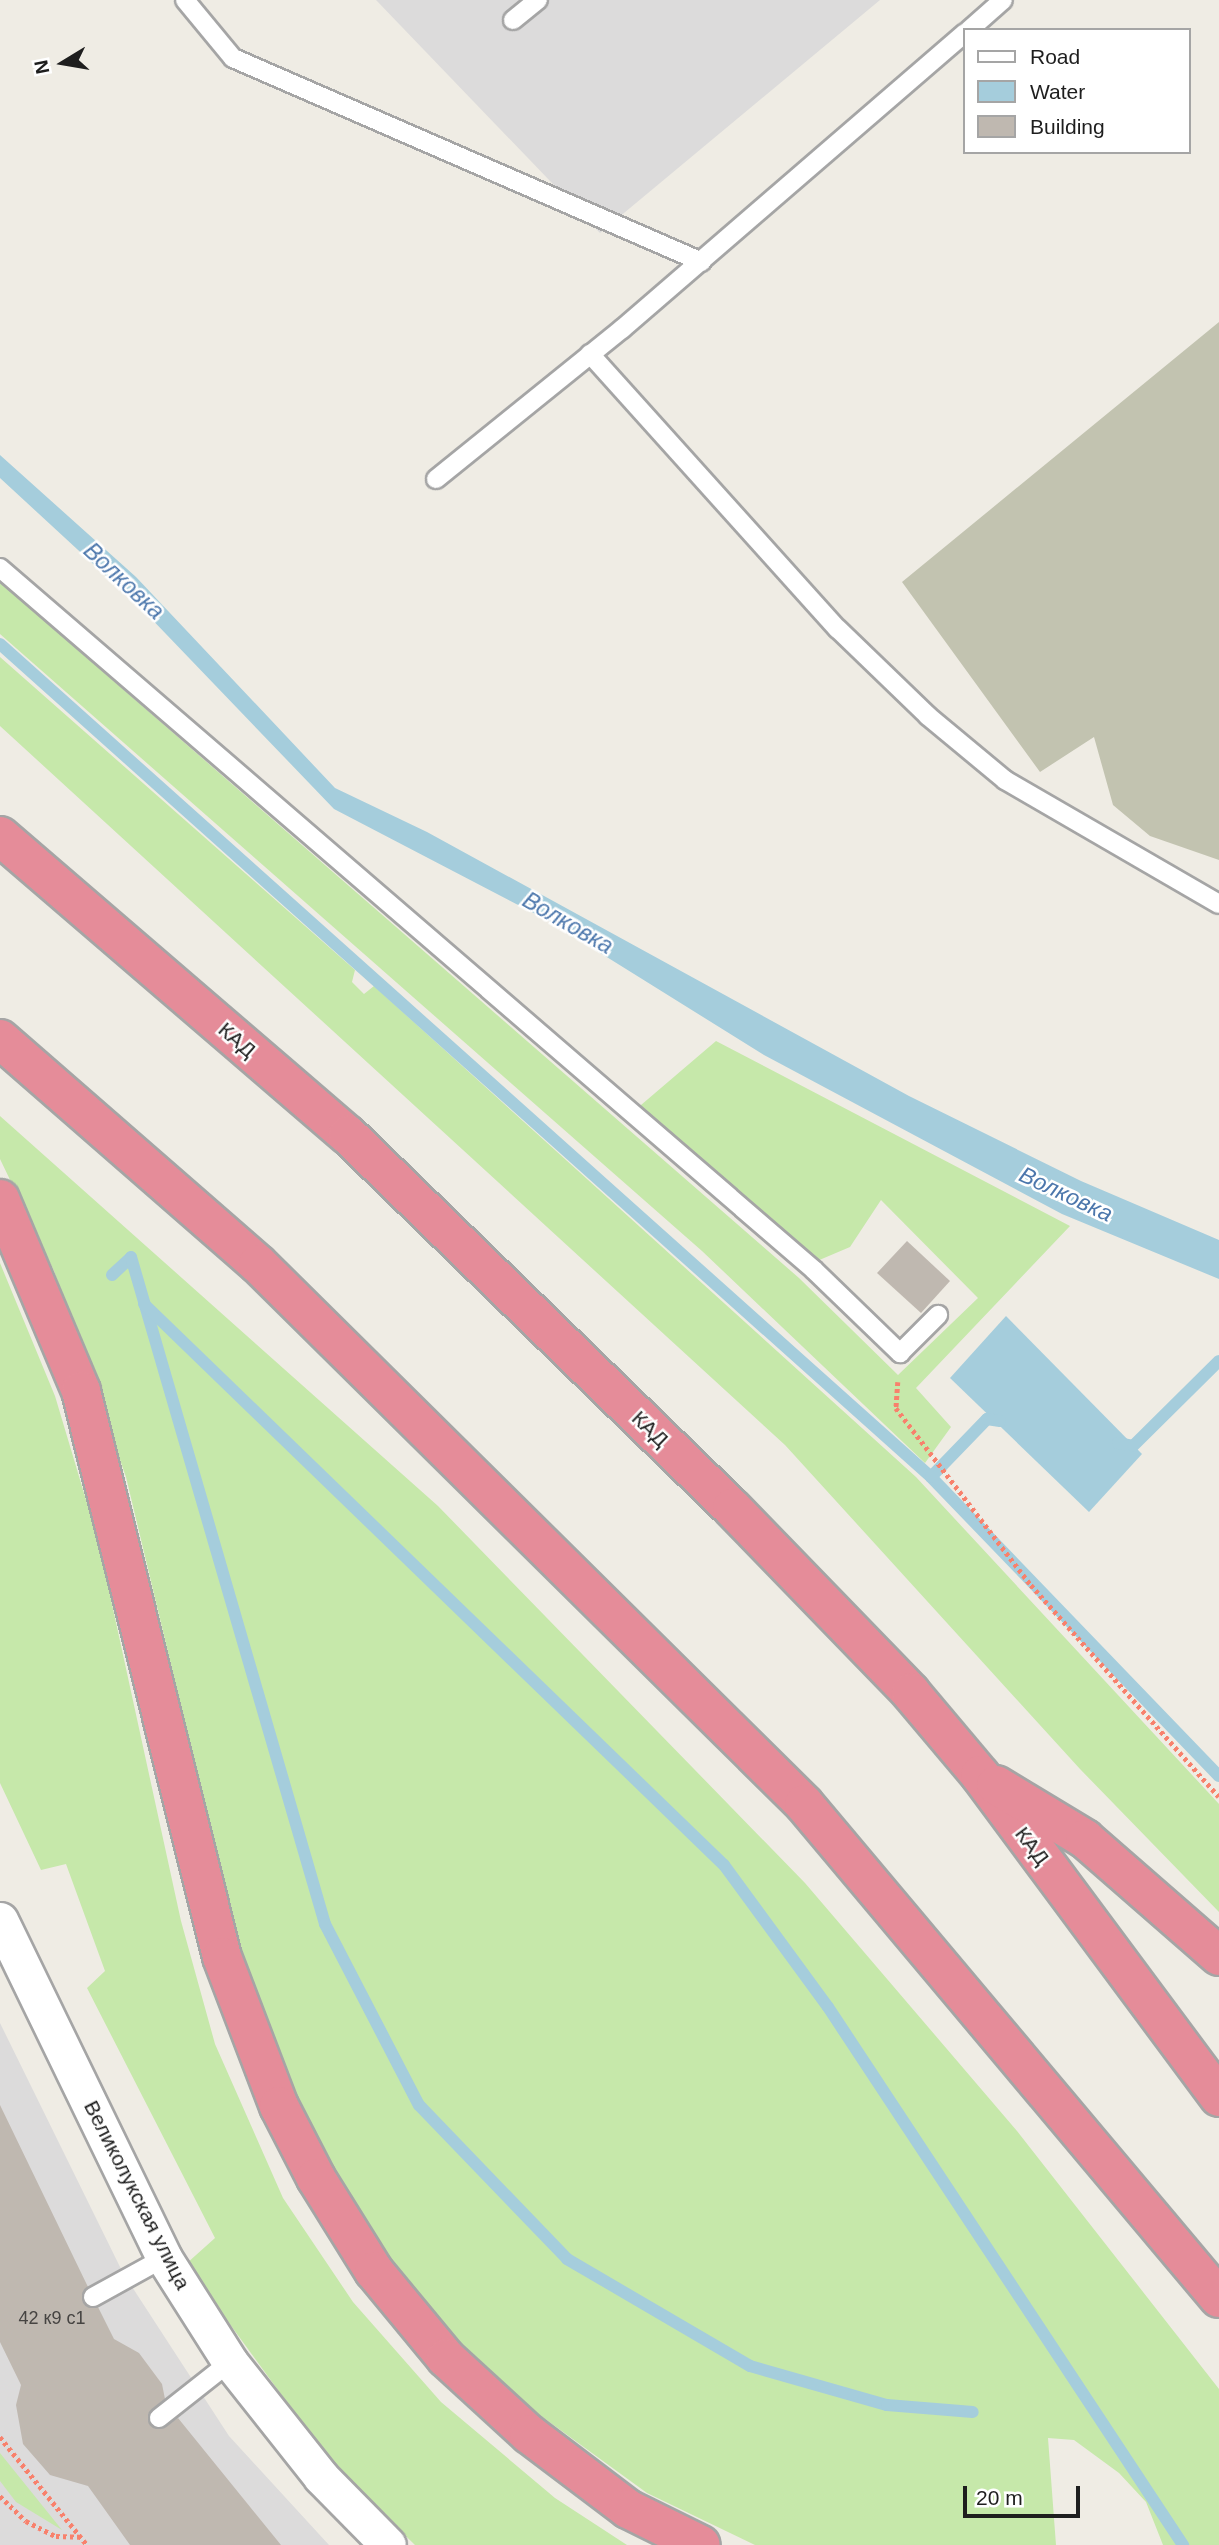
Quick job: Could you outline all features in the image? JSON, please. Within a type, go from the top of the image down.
[{"type":"highway","name":"КАД","points":[[0,835],[348,1135],[732,1508],[911,1693],[980,1775],[1219,2097]]},
{"type":"highway","points":[[0,1039],[258,1264],[804,1804],[1219,2298]]},
{"type":"highway","points":[[0,1199],[81,1391],[222,1957],[279,2106],[310,2166],[374,2271],[446,2358],[529,2434],[628,2509],[701,2545]]},
{"type":"highway","points":[[980,1775],[1085,1839],[1219,1956]]},
{"type":"street","name":"Великолукская улица","points":[[0,1920],[164,2258],[230,2362],[321,2477],[388,2545]]},
{"type":"lane","points":[[185,0],[233,58],[702,262]]},
{"type":"lane","points":[[513,20],[538,0]]},
{"type":"lane","points":[[970,28],[1003,0]]},
{"type":"lane","points":[[436,479],[702,262],[964,34]]},
{"type":"lane","points":[[590,354],[838,629],[928,716],[1005,780],[1219,904]]},
{"type":"lane","points":[[0,568],[814,1270],[900,1353],[938,1315]]},
{"type":"lane","points":[[93,2297],[164,2258]]},
{"type":"lane","points":[[159,2418],[230,2362]]},
{"type":"path","points":[[900,1353],[896,1408],[1031,1585],[1219,1797]]},
{"type":"path","points":[[0,2437],[87,2545]]},
{"type":"path","points":[[0,2496],[46,2531],[81,2537]]},
{"type":"shaded area","points":[[376,0],[880,0],[600,233]]},
{"type":"shaded area","points":[[1219,322],[1219,860],[1150,836],[1113,805],[1094,737],[1040,772],[902,582]]},
{"type":"shaded area","points":[[0,2023],[123,2273],[229,2436],[329,2545],[0,2545]]},
{"type":"green space","points":[[0,582],[799,1278],[898,1375],[978,1298],[881,1200],[850,1247],[817,1261],[634,1111],[716,1041],[1070,1226],[916,1388],[951,1427],[925,1463],[702,1251],[0,634]]},
{"type":"green space","points":[[0,657],[355,970],[352,982],[364,994],[374,986],[916,1477],[1219,1804],[1219,1912],[1080,1769],[785,1445],[0,726]]},
{"type":"green space","points":[[0,1116],[438,1506],[805,1883],[1017,2131],[1219,2389],[1219,2545],[1163,2545],[1146,2502],[1119,2473],[1074,2440],[1048,2438],[1056,2545],[755,2545],[647,2493],[515,2397],[461,2347],[360,2219],[294,2101],[240,1953],[126,1477],[54,1271],[0,1159]]},
{"type":"green space","points":[[0,1263],[55,1396],[98,1540],[181,1921],[215,2044],[283,2198],[353,2302],[441,2402],[555,2498],[627,2545],[415,2545],[332,2464],[186,2264],[215,2238],[87,1988],[105,1971],[66,1864],[41,1870],[0,1783]]},
{"type":"green space","points":[[0,2453],[62,2530],[16,2502],[0,2481]]},
{"type":"water","name":"Волковка","points":[[0,455],[136,577],[335,788],[427,832],[909,1096],[1081,1181],[1219,1240],[1219,1279],[1062,1214],[764,1055],[549,921],[334,809],[142,609],[0,478]]},
{"type":"water","points":[[1006,1316],[1142,1454],[1089,1512],[950,1378]]},
{"type":"building","points":[[907,1241],[950,1281],[921,1313],[877,1273]]},
{"type":"building","points":[[0,2105],[88,2287],[83,2303],[98,2307],[114,2339],[139,2353],[162,2384],[165,2399],[149,2413],[150,2424],[161,2429],[178,2418],[281,2545],[130,2545],[88,2486],[50,2475],[23,2444],[16,2405],[21,2385],[0,2342]]},
{"type":"waterway","points":[[0,644],[931,1477],[1219,1776]]},
{"type":"waterway","points":[[112,1275],[131,1257],[325,1924],[419,2105],[567,2259],[750,2366],[887,2405],[973,2412]]},
{"type":"waterway","points":[[144,1304],[724,1865],[828,2007],[1183,2545]]},
{"type":"waterway","points":[[1118,1443],[1133,1446],[1219,1361]]},
{"type":"waterway","points":[[931,1477],[987,1419],[1000,1421]]}]
